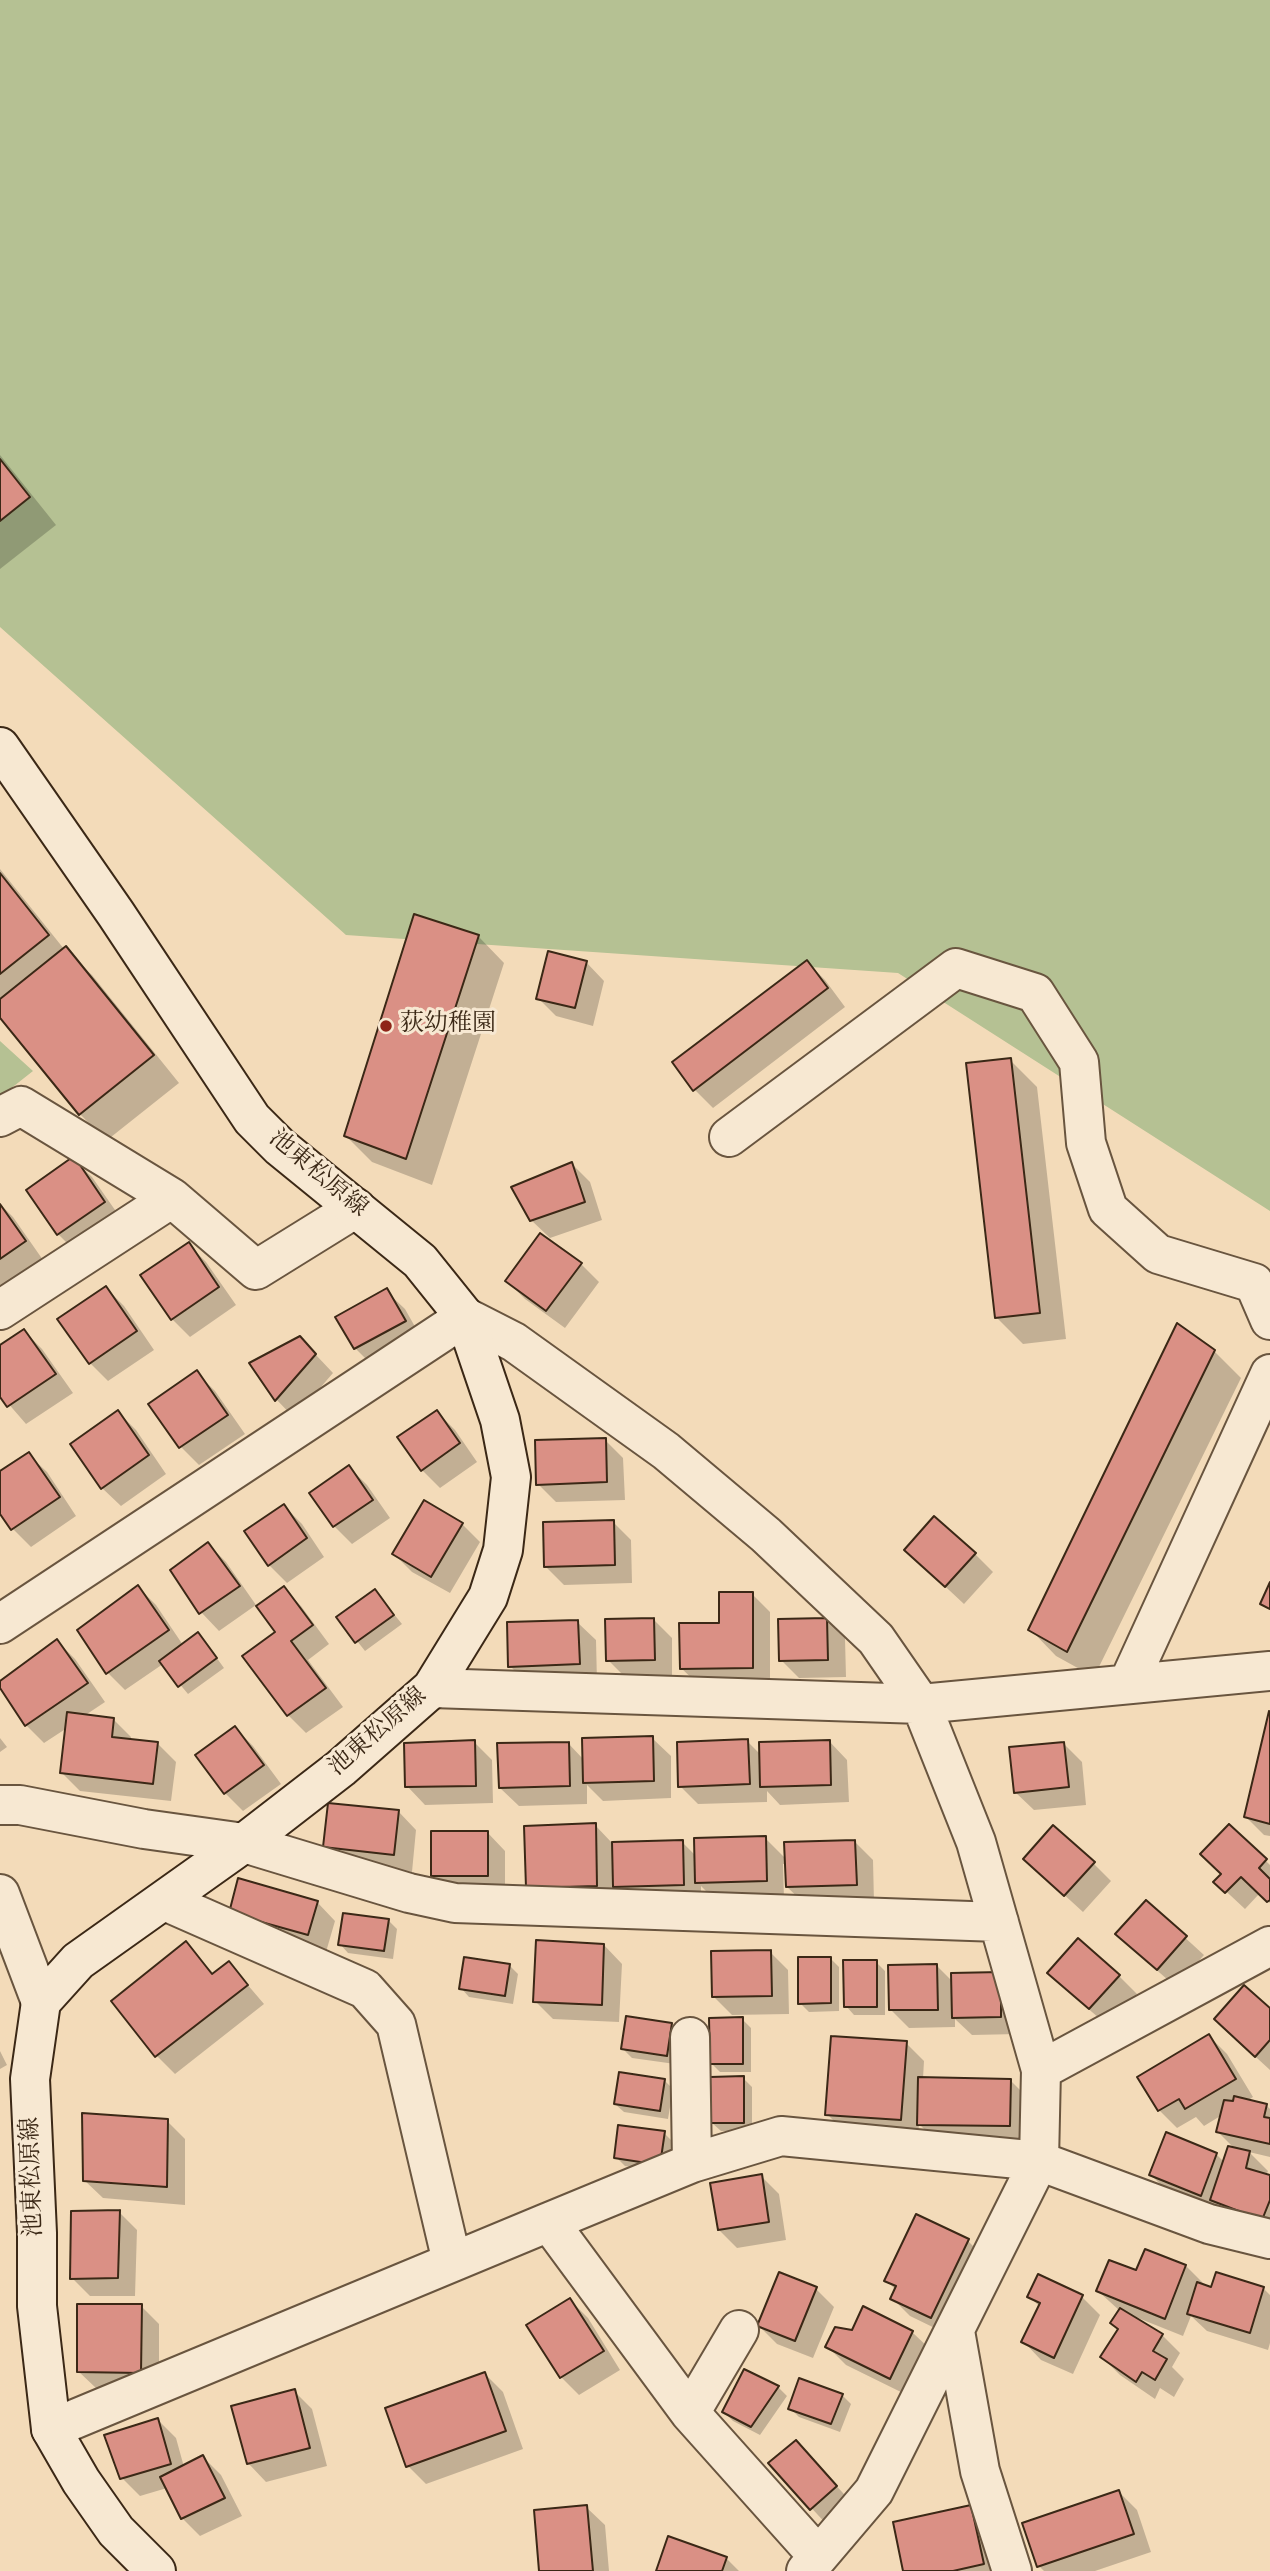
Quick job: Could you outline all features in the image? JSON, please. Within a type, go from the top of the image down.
[{"type":"street","name":"池東松原線","points":[[0,747],[116,914],[252,1119],[280,1147],[420,1261],[465,1317],[500,1420],[511,1477],[503,1550],[488,1597],[432,1688],[341,1768],[244,1843],[78,1961],[41,2002],[30,2079],[37,2233],[37,2305],[51,2429],[81,2481],[116,2531],[156,2571]]},
{"type":"street","points":[[729,1137],[956,968],[1035,993],[1079,1062],[1086,1143],[1108,1209],[1158,1254],[1254,1283],[1270,1320]]},
{"type":"street","points":[[0,1117],[21,1106],[172,1198],[256,1270],[356,1208]]},
{"type":"street","points":[[0,1310],[172,1198]]},
{"type":"street","points":[[0,1624],[465,1317],[514,1342],[666,1451],[766,1535],[876,1639],[920,1704],[976,1842],[1041,2070],[1038,2161],[874,2491],[812,2564],[690,2413],[549,2222]]},
{"type":"street","points":[[1128,1684],[1270,1374]]},
{"type":"street","points":[[432,1688],[920,1704],[1270,1671]]},
{"type":"street","points":[[0,1805],[20,1805],[144,1829],[244,1843],[409,1893],[455,1903],[999,1922]]},
{"type":"street","points":[[0,1894],[41,2002]]},
{"type":"street","points":[[165,1901],[365,1989],[396,2024],[452,2262]]},
{"type":"street","points":[[1041,2070],[1270,1946]]},
{"type":"street","points":[[690,2037],[692,2163]]},
{"type":"street","points":[[51,2429],[692,2163],[781,2136],[1038,2161],[1209,2224],[1270,2239]]},
{"type":"street","points":[[690,2413],[739,2330]]},
{"type":"street","points":[[955,2331],[981,2471],[1012,2571]]},
{"type":"green space","points":[[0,0],[1270,0],[1270,1211],[898,973],[346,935],[0,627]]},
{"type":"green space","points":[[0,1041],[33,1071],[0,1097]]},
{"type":"building","points":[[0,459],[30,497],[0,521]]},
{"type":"building","points":[[0,873],[49,935],[0,974]]},
{"type":"building","points":[[414,914],[479,935],[406,1159],[344,1136]]},
{"type":"building","points":[[66,946],[154,1055],[79,1115],[0,1018],[0,999]]},
{"type":"building","points":[[548,951],[587,961],[575,1008],[536,999]]},
{"type":"building","points":[[807,960],[828,988],[693,1091],[672,1062]]},
{"type":"building","points":[[1011,1058],[1040,1313],[995,1318],[966,1063]]},
{"type":"building","points":[[74,1156],[105,1202],[57,1235],[26,1190]]},
{"type":"building","points":[[572,1162],[585,1202],[530,1221],[511,1187]]},
{"type":"building","points":[[0,1204],[26,1241],[0,1259]]},
{"type":"building","points":[[540,1233],[582,1263],[546,1311],[505,1281]]},
{"type":"building","points":[[189,1242],[219,1287],[171,1320],[140,1275]]},
{"type":"building","points":[[106,1286],[137,1331],[89,1364],[57,1319]]},
{"type":"building","points":[[387,1288],[406,1321],[354,1349],[335,1317]]},
{"type":"building","points":[[1177,1323],[1215,1350],[1067,1652],[1028,1630]]},
{"type":"building","points":[[24,1329],[56,1374],[7,1407],[0,1397],[0,1345]]},
{"type":"building","points":[[300,1336],[316,1354],[275,1401],[249,1363]]},
{"type":"building","points":[[197,1370],[228,1415],[179,1448],[148,1404]]},
{"type":"building","points":[[118,1410],[149,1455],[101,1489],[70,1444]]},
{"type":"building","points":[[437,1410],[460,1443],[421,1471],[397,1437]]},
{"type":"building","points":[[606,1438],[607,1482],[536,1485],[535,1440]]},
{"type":"building","points":[[29,1452],[60,1497],[11,1530],[0,1514],[0,1471]]},
{"type":"building","points":[[349,1465],[373,1500],[333,1527],[309,1493]]},
{"type":"building","points":[[424,1500],[463,1523],[431,1577],[392,1554]]},
{"type":"building","points":[[284,1504],[307,1538],[268,1566],[244,1531]]},
{"type":"building","points":[[934,1516],[976,1553],[945,1587],[904,1550]]},
{"type":"building","points":[[614,1520],[615,1565],[544,1567],[543,1522]]},
{"type":"building","points":[[208,1542],[240,1586],[199,1614],[170,1570]]},
{"type":"building","points":[[1270,1582],[1270,1609],[1260,1604]]},
{"type":"building","points":[[138,1585],[169,1630],[106,1674],[77,1630]]},
{"type":"building","points":[[284,1586],[313,1625],[291,1641],[326,1688],[287,1716],[242,1656],[275,1632],[256,1606]]},
{"type":"building","points":[[375,1589],[394,1615],[355,1643],[336,1617]]},
{"type":"building","points":[[719,1592],[753,1592],[753,1668],[680,1669],[679,1623],[719,1623]]},
{"type":"building","points":[[654,1618],[655,1660],[606,1661],[605,1619]]},
{"type":"building","points":[[827,1618],[828,1660],[779,1661],[778,1619]]},
{"type":"building","points":[[578,1620],[580,1664],[508,1667],[507,1622]]},
{"type":"building","points":[[198,1632],[217,1658],[178,1687],[159,1661]]},
{"type":"building","points":[[57,1639],[88,1683],[25,1726],[0,1688],[0,1681]]},
{"type":"building","points":[[67,1712],[114,1718],[112,1737],[158,1742],[153,1784],[60,1773]]},
{"type":"building","points":[[1270,1712],[1270,1824],[1244,1817]]},
{"type":"building","points":[[235,1726],[264,1765],[224,1794],[195,1755]]},
{"type":"building","points":[[653,1736],[654,1781],[583,1783],[582,1738]]},
{"type":"building","points":[[748,1739],[750,1784],[678,1787],[677,1742]]},
{"type":"building","points":[[475,1740],[476,1786],[405,1787],[404,1743]]},
{"type":"building","points":[[830,1740],[831,1785],[760,1787],[759,1742]]},
{"type":"building","points":[[569,1742],[570,1786],[499,1788],[497,1743]]},
{"type":"building","points":[[1064,1742],[1069,1787],[1014,1793],[1009,1747]]},
{"type":"building","points":[[328,1803],[399,1810],[394,1855],[323,1847]]},
{"type":"building","points":[[596,1823],[597,1886],[526,1888],[524,1826]]},
{"type":"building","points":[[1229,1824],[1267,1859],[1259,1868],[1270,1879],[1270,1900],[1267,1902],[1241,1877],[1225,1893],[1213,1882],[1221,1874],[1200,1854]]},
{"type":"building","points":[[1053,1825],[1095,1862],[1064,1896],[1023,1859]]},
{"type":"building","points":[[431,1831],[488,1831],[488,1876],[431,1876]]},
{"type":"building","points":[[766,1836],[767,1881],[695,1883],[694,1838]]},
{"type":"building","points":[[683,1840],[684,1885],[613,1887],[612,1842]]},
{"type":"building","points":[[855,1840],[857,1885],[786,1887],[784,1842]]},
{"type":"building","points":[[238,1878],[318,1901],[308,1935],[229,1913]]},
{"type":"building","points":[[1146,1900],[1187,1936],[1157,1970],[1115,1934]]},
{"type":"building","points":[[343,1913],[389,1919],[384,1951],[338,1945]]},
{"type":"building","points":[[1078,1938],[1120,1975],[1089,2009],[1047,1973]]},
{"type":"building","points":[[536,1940],[604,1944],[602,2005],[533,2002]]},
{"type":"building","points":[[186,1941],[212,1974],[229,1961],[248,1985],[155,2057],[111,2001]]},
{"type":"building","points":[[771,1950],[772,1996],[712,1997],[711,1951]]},
{"type":"building","points":[[464,1957],[510,1964],[505,1996],[459,1989]]},
{"type":"building","points":[[798,1957],[831,1957],[831,2003],[798,2004]]},
{"type":"building","points":[[843,1960],[877,1960],[877,2007],[844,2007]]},
{"type":"building","points":[[937,1964],[938,2010],[889,2010],[888,1965]]},
{"type":"building","points":[[1001,1972],[1001,2017],[952,2018],[951,1973]]},
{"type":"building","points":[[1244,1985],[1270,2008],[1270,2040],[1255,2057],[1214,2019]]},
{"type":"building","points":[[626,2016],[672,2023],[667,2056],[621,2049]]},
{"type":"building","points":[[743,2017],[743,2064],[710,2064],[709,2018]]},
{"type":"building","points":[[1209,2034],[1236,2079],[1185,2109],[1179,2099],[1158,2111],[1137,2077]]},
{"type":"building","points":[[831,2036],[907,2041],[901,2120],[825,2115]]},
{"type":"building","points":[[619,2072],[665,2079],[660,2111],[614,2104]]},
{"type":"building","points":[[744,2076],[744,2123],[711,2123],[710,2077]]},
{"type":"building","points":[[918,2077],[1011,2079],[1010,2126],[917,2125]]},
{"type":"building","points":[[1234,2096],[1267,2104],[1264,2117],[1270,2118],[1270,2144],[1216,2132],[1224,2100],[1233,2101]]},
{"type":"building","points":[[82,2113],[168,2119],[167,2187],[83,2181]]},
{"type":"building","points":[[618,2125],[665,2131],[660,2165],[614,2158]]},
{"type":"building","points":[[1166,2132],[1217,2153],[1201,2196],[1149,2175]]},
{"type":"building","points":[[1228,2146],[1250,2151],[1246,2168],[1270,2175],[1270,2200],[1262,2220],[1210,2200]]},
{"type":"building","points":[[762,2174],[769,2222],[718,2230],[710,2183]]},
{"type":"building","points":[[120,2210],[118,2278],[70,2279],[71,2211]]},
{"type":"building","points":[[916,2214],[969,2239],[931,2318],[890,2299],[896,2286],[884,2281]]},
{"type":"building","points":[[1145,2249],[1186,2265],[1165,2319],[1096,2291],[1109,2260],[1136,2270]]},
{"type":"building","points":[[779,2272],[817,2287],[795,2341],[757,2326]]},
{"type":"building","points":[[1216,2272],[1264,2287],[1250,2333],[1187,2314],[1197,2282],[1211,2287]]},
{"type":"building","points":[[1038,2274],[1083,2295],[1054,2358],[1021,2342],[1040,2303],[1027,2297]]},
{"type":"building","points":[[570,2298],[604,2351],[560,2378],[526,2325]]},
{"type":"building","points":[[77,2304],[142,2304],[141,2373],[77,2372]]},
{"type":"building","points":[[863,2306],[913,2331],[890,2379],[825,2347],[835,2327],[852,2330]]},
{"type":"building","points":[[1120,2308],[1163,2334],[1153,2351],[1167,2359],[1155,2380],[1142,2372],[1136,2382],[1100,2357],[1118,2329],[1110,2323]]},
{"type":"building","points":[[744,2369],[779,2386],[751,2427],[722,2412]]},
{"type":"building","points":[[485,2372],[506,2431],[406,2467],[385,2408]]},
{"type":"building","points":[[799,2378],[843,2394],[831,2424],[788,2409]]},
{"type":"building","points":[[295,2389],[310,2448],[247,2464],[231,2406]]},
{"type":"building","points":[[158,2418],[171,2464],[120,2479],[104,2435]]},
{"type":"building","points":[[796,2440],[837,2486],[810,2510],[768,2463]]},
{"type":"building","points":[[203,2455],[225,2498],[181,2519],[160,2477]]},
{"type":"building","points":[[1119,2490],[1134,2534],[1037,2567],[1022,2523]]},
{"type":"building","points":[[587,2505],[593,2571],[539,2571],[534,2510]]},
{"type":"building","points":[[971,2505],[984,2564],[953,2571],[903,2571],[893,2522]]},
{"type":"building","points":[[668,2536],[727,2557],[722,2571],[656,2571]]},
{"type":"place","name":"荻幼稚園","points":[[386,1026]]}]
